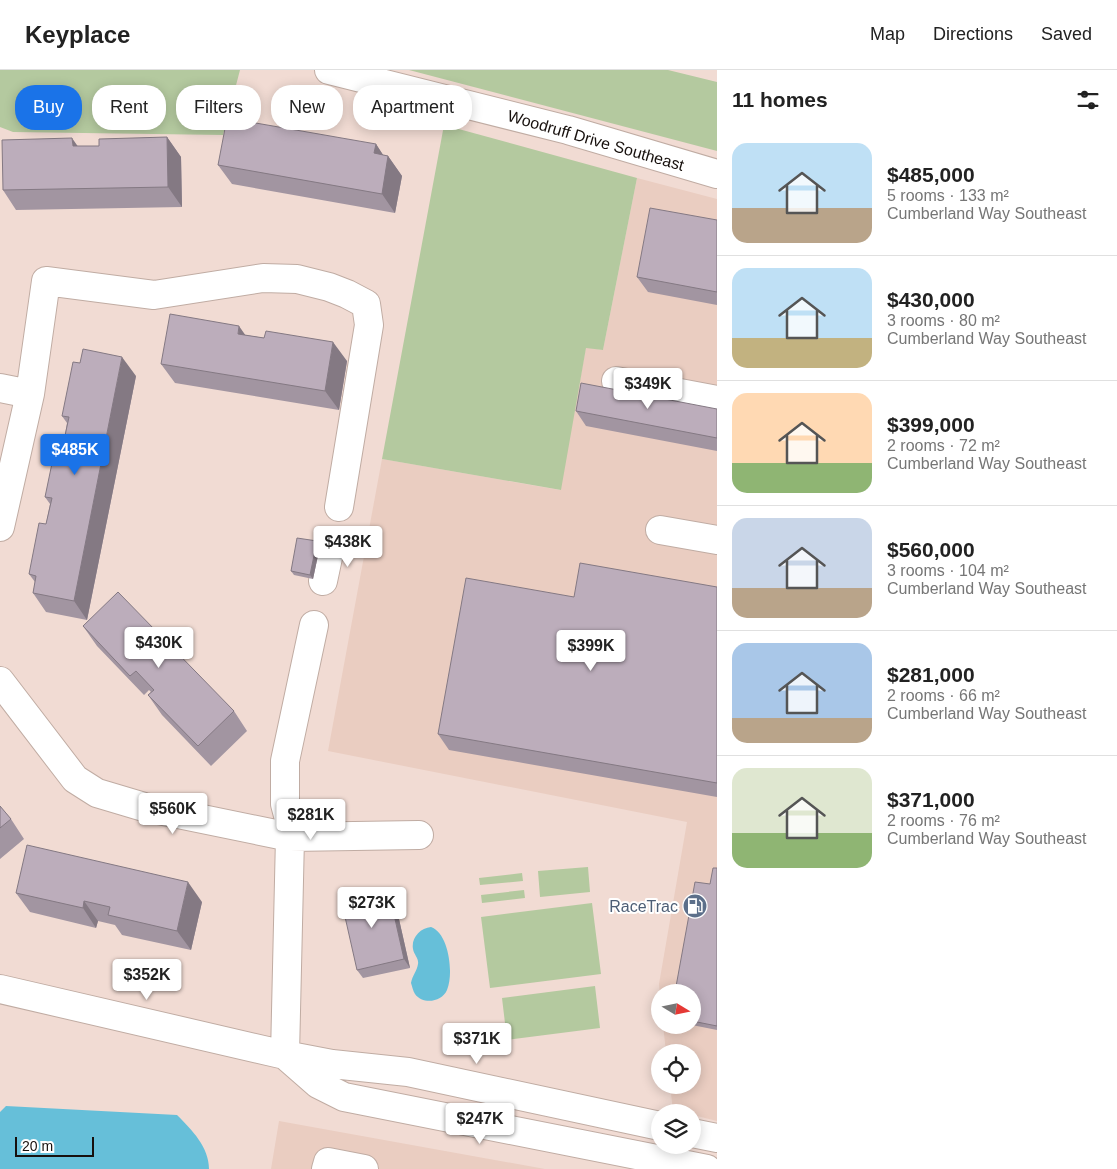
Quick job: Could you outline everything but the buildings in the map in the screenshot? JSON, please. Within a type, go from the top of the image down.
[{"type":"street","name":"Woodruff Drive Southeast","points":[[329,70],[568,130],[717,174]]},
{"type":"street","points":[[0,527],[30,394],[46,281],[154,295],[263,278],[297,279],[347,294],[366,304],[369,325],[339,507]]},
{"type":"street","points":[[616,381],[717,400]]},
{"type":"street","points":[[0,388],[30,394]]},
{"type":"street","points":[[660,530],[717,540]]},
{"type":"street","points":[[323,581],[330,548]]},
{"type":"street","points":[[285,1055],[290,823],[284,804],[285,762],[314,625]]},
{"type":"street","points":[[0,681],[74,779],[96,793],[144,807],[290,837],[420,835]]},
{"type":"street","points":[[0,989],[285,1055],[332,1064],[408,1072],[651,1124]]},
{"type":"street","points":[[285,1055],[318,1084],[344,1098],[707,1169]]},
{"type":"street","points":[[701,1134],[717,1138]]},
{"type":"street","points":[[326,1169],[328,1162],[364,1169]]},
{"type":"shaded area","points":[[637,178],[717,199],[717,1121],[701,1117],[701,1104],[672,1104],[671,1094],[701,1094],[701,1044],[665,1044],[664,1034],[701,1034],[701,984],[659,984],[687,822],[328,751],[382,459],[560,490],[586,347],[603,350]]},
{"type":"shaded area","points":[[279,1121],[545,1169],[271,1169]]},
{"type":"green space","points":[[0,70],[240,70],[236,85],[176,85],[176,130],[224,130],[223,135],[13,132],[0,127]]},
{"type":"green space","points":[[409,70],[668,70],[717,82],[717,151],[472,87],[472,85]]},
{"type":"green space","points":[[443,130],[462,130],[637,178],[603,350],[586,348],[561,490],[382,459]]},
{"type":"green space","points":[[588,867],[590,892],[540,897],[538,871]]},
{"type":"green space","points":[[522,873],[523,881],[480,885],[479,878]]},
{"type":"green space","points":[[524,890],[525,898],[482,903],[481,895]]},
{"type":"green space","points":[[592,903],[601,974],[490,988],[481,917]]},
{"type":"green space","points":[[595,986],[600,1028],[507,1040],[502,998]]},
{"type":"water","points":[[431,927],[442,937],[446,945],[450,974],[445,994],[432,1001],[427,1001],[415,994],[411,983],[418,962],[413,941],[423,929]]},
{"type":"water","points":[[6,1106],[177,1115],[199,1139],[206,1153],[209,1169],[0,1169],[0,1112]]},
{"type":"place","name":"RaceTrac","points":[[695,906]]}]
